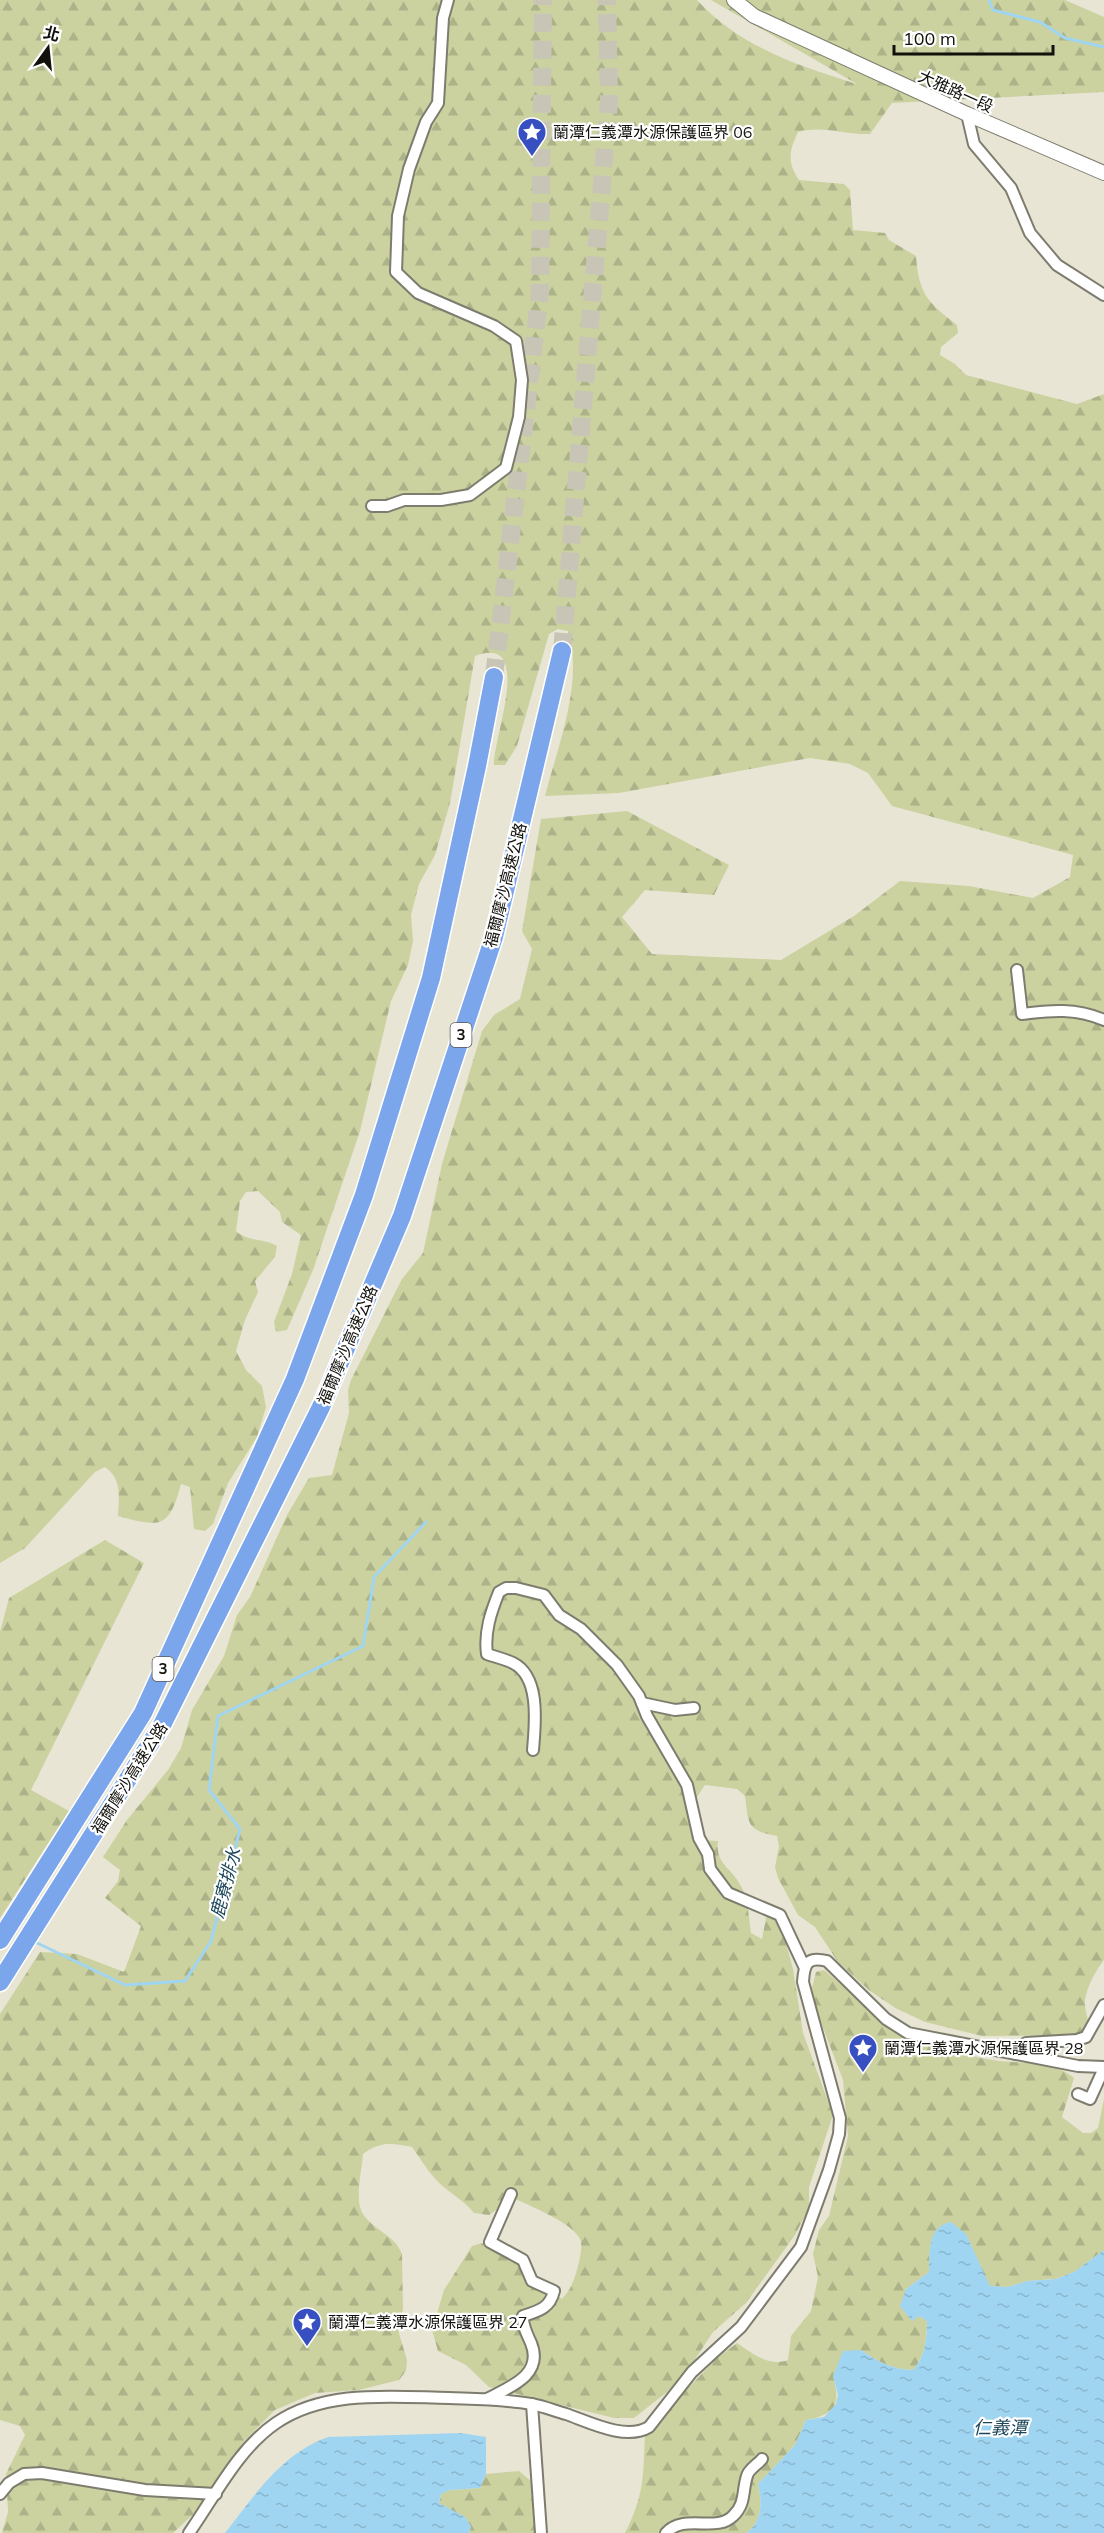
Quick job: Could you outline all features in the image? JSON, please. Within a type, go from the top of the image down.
[{"type":"highway","name":"福爾摩沙高速公路","points":[[0,1982],[162,1725],[321,1407],[402,1216],[494,937],[562,651]]},
{"type":"highway","name":"福爾摩沙高速公路","points":[[0,1940],[143,1713],[295,1379],[364,1195],[431,978],[494,677]]},
{"type":"main road","name":"大雅路一段","points":[[734,0],[754,16],[967,114],[1104,173]]},
{"type":"street","points":[[372,507],[387,506],[405,500],[441,500],[470,495],[506,468],[519,417],[522,380],[516,341],[494,326],[418,293],[396,272],[398,216],[409,169],[426,122],[438,103],[443,18],[448,0]]},
{"type":"street","points":[[967,114],[974,144],[1011,188],[1030,233],[1057,265],[1104,296]]},
{"type":"street","points":[[1017,970],[1022,1014],[1056,1009],[1084,1012],[1104,1020]]},
{"type":"street","points":[[189,2533],[240,2458],[274,2424],[315,2404],[390,2397],[532,2404],[619,2431],[640,2433],[664,2412],[692,2372],[741,2326],[801,2247],[829,2170],[839,2134],[840,2118],[803,1982],[804,1966],[780,1915],[728,1893],[710,1869],[708,1854],[699,1838],[687,1785],[642,1703],[617,1665],[581,1629],[560,1615],[544,1595],[506,1588],[499,1592],[490,1615],[485,1644],[487,1654],[514,1663],[523,1671],[531,1688],[536,1713],[533,1750]]},
{"type":"street","points":[[642,1703],[675,1710],[694,1708]]},
{"type":"street","points":[[804,1966],[809,1960],[817,1958],[827,1961],[886,2019],[908,2033],[1078,2066],[1104,2068],[1090,2099],[1078,2094]]},
{"type":"street","points":[[1016,2054],[1026,2043],[1077,2040],[1086,2037],[1104,2005]]},
{"type":"street","points":[[487,2400],[526,2379],[534,2365],[533,2349],[522,2322],[523,2316],[542,2310],[551,2301],[554,2291],[532,2281],[523,2260],[490,2242],[511,2194]]},
{"type":"street","points":[[532,2404],[542,2533]]},
{"type":"street","points":[[666,2533],[682,2523],[716,2522],[732,2518],[742,2504],[747,2475],[762,2459]]},
{"type":"street","points":[[0,2494],[9,2483],[24,2474],[42,2473],[145,2490],[216,2494]]},
{"type":"green space","points":[[0,0],[697,0],[732,30],[771,53],[857,84],[711,0],[1065,0],[1104,17],[1104,92],[892,103],[870,134],[825,130],[798,132],[791,156],[793,168],[799,180],[844,184],[850,190],[853,230],[885,233],[889,240],[916,256],[919,280],[926,296],[938,310],[957,325],[958,333],[941,347],[940,355],[955,364],[966,375],[1077,404],[1104,394],[1104,1960],[1085,1998],[1088,2035],[982,2036],[925,2022],[897,2009],[870,1991],[838,1962],[815,1927],[798,1915],[778,1878],[775,1867],[779,1846],[777,1836],[759,1831],[751,1825],[745,1796],[737,1789],[705,1785],[690,1812],[689,1826],[696,1840],[718,1841],[719,1855],[737,1880],[745,1896],[751,1933],[762,1939],[766,1918],[772,1909],[779,1917],[793,1969],[803,2033],[833,2115],[809,2187],[809,2208],[795,2235],[746,2303],[713,2332],[690,2367],[667,2392],[634,2418],[614,2418],[489,2387],[466,2365],[438,2351],[432,2330],[444,2290],[472,2246],[482,2243],[512,2255],[524,2272],[562,2299],[572,2284],[580,2259],[581,2242],[576,2233],[550,2215],[513,2198],[489,2215],[474,2213],[435,2179],[412,2147],[392,2144],[375,2147],[363,2154],[359,2201],[367,2220],[389,2237],[399,2247],[402,2254],[403,2309],[398,2330],[407,2360],[406,2371],[399,2380],[359,2390],[315,2393],[275,2410],[245,2440],[202,2506],[173,2533],[2,2533],[8,2512],[6,2474],[25,2435],[20,2426],[0,2420],[0,2014],[40,1952],[77,1954],[124,1972],[141,1926],[105,1898],[118,1881],[120,1870],[103,1857],[127,1820],[168,1770],[181,1748],[192,1710],[224,1656],[237,1615],[250,1597],[287,1515],[309,1478],[332,1475],[349,1413],[348,1390],[351,1380],[402,1279],[423,1253],[442,1164],[482,1031],[494,1015],[520,999],[532,949],[522,931],[541,819],[627,811],[729,865],[714,895],[645,890],[622,917],[652,954],[781,960],[854,916],[900,881],[969,886],[1033,898],[1070,877],[1073,855],[892,806],[868,773],[850,764],[810,758],[619,793],[545,796],[571,692],[573,671],[568,631],[558,629],[549,634],[517,746],[505,765],[494,765],[507,692],[507,674],[503,660],[493,653],[475,656],[450,803],[435,855],[419,884],[411,915],[413,941],[408,965],[391,1001],[360,1131],[313,1270],[287,1330],[276,1332],[274,1322],[292,1274],[301,1235],[282,1222],[280,1212],[258,1191],[246,1192],[240,1201],[236,1231],[246,1237],[277,1246],[275,1257],[255,1281],[258,1292],[245,1320],[236,1351],[246,1370],[262,1386],[266,1407],[257,1437],[228,1483],[213,1524],[205,1531],[194,1529],[190,1487],[181,1484],[172,1510],[161,1521],[144,1522],[118,1516],[117,1483],[105,1467],[95,1472],[25,1548],[0,1563]]},
{"type":"green space","points":[[105,1540],[144,1563],[31,1790],[69,1811],[0,1918],[0,1632],[9,1598]]},
{"type":"green space","points":[[824,1970],[894,2026],[920,2040],[978,2057],[1044,2065],[1065,2072],[1074,2078],[1062,2117],[1083,2133],[1091,2133],[1098,2128],[1104,2099],[1104,2250],[1074,2272],[1055,2279],[1027,2281],[1008,2287],[989,2286],[966,2234],[930,2246],[929,2272],[906,2289],[919,2316],[927,2320],[924,2346],[917,2365],[913,2370],[892,2367],[861,2350],[833,2376],[836,2394],[834,2407],[824,2415],[806,2420],[795,2445],[758,2484],[760,2511],[752,2528],[746,2533],[625,2533],[640,2495],[645,2433],[717,2358],[737,2343],[768,2361],[788,2360],[791,2336],[811,2311],[818,2277],[813,2254],[819,2230],[829,2216],[848,2136],[843,2080],[814,2004],[812,1988],[816,1972]]},
{"type":"green space","points":[[519,2471],[531,2481],[537,2514],[546,2533],[469,2533],[471,2526],[439,2503],[441,2494],[450,2490],[480,2488],[486,2474]]},
{"type":"water","name":"仁義潭","points":[[951,2222],[966,2234],[990,2286],[1008,2287],[1027,2281],[1056,2279],[1074,2272],[1104,2250],[1104,2533],[746,2533],[756,2523],[760,2511],[758,2484],[795,2445],[806,2420],[824,2417],[836,2404],[838,2395],[833,2376],[843,2351],[861,2350],[892,2367],[913,2370],[917,2365],[927,2334],[927,2321],[919,2316],[912,2321],[900,2306],[906,2289],[929,2272],[930,2248],[934,2234],[943,2224]]},
{"type":"water","points":[[461,2433],[486,2437],[486,2474],[480,2488],[450,2490],[441,2494],[439,2503],[465,2517],[471,2526],[469,2533],[225,2533],[270,2477],[311,2444],[328,2437]]},
{"type":"waterway","points":[[989,0],[993,10],[1040,22],[1065,38],[1104,47]]},
{"type":"waterway","name":"鹿寮排水","points":[[33,1941],[125,1985],[185,1981],[211,1941],[240,1829],[209,1790],[218,1716],[363,1646],[374,1577],[426,1522]]},
{"type":"tunnel","points":[[494,677],[540,292],[543,0]]},
{"type":"tunnel","points":[[562,651],[609,101],[607,0]]},
{"type":"place","name":"蘭潭仁義潭水源保護區界 06","points":[[532,158]]},
{"type":"place","name":"蘭潭仁義潭水源保護區界 28","points":[[863,2074]]},
{"type":"place","name":"蘭潭仁義潭水源保護區界 27","points":[[307,2348]]}]
